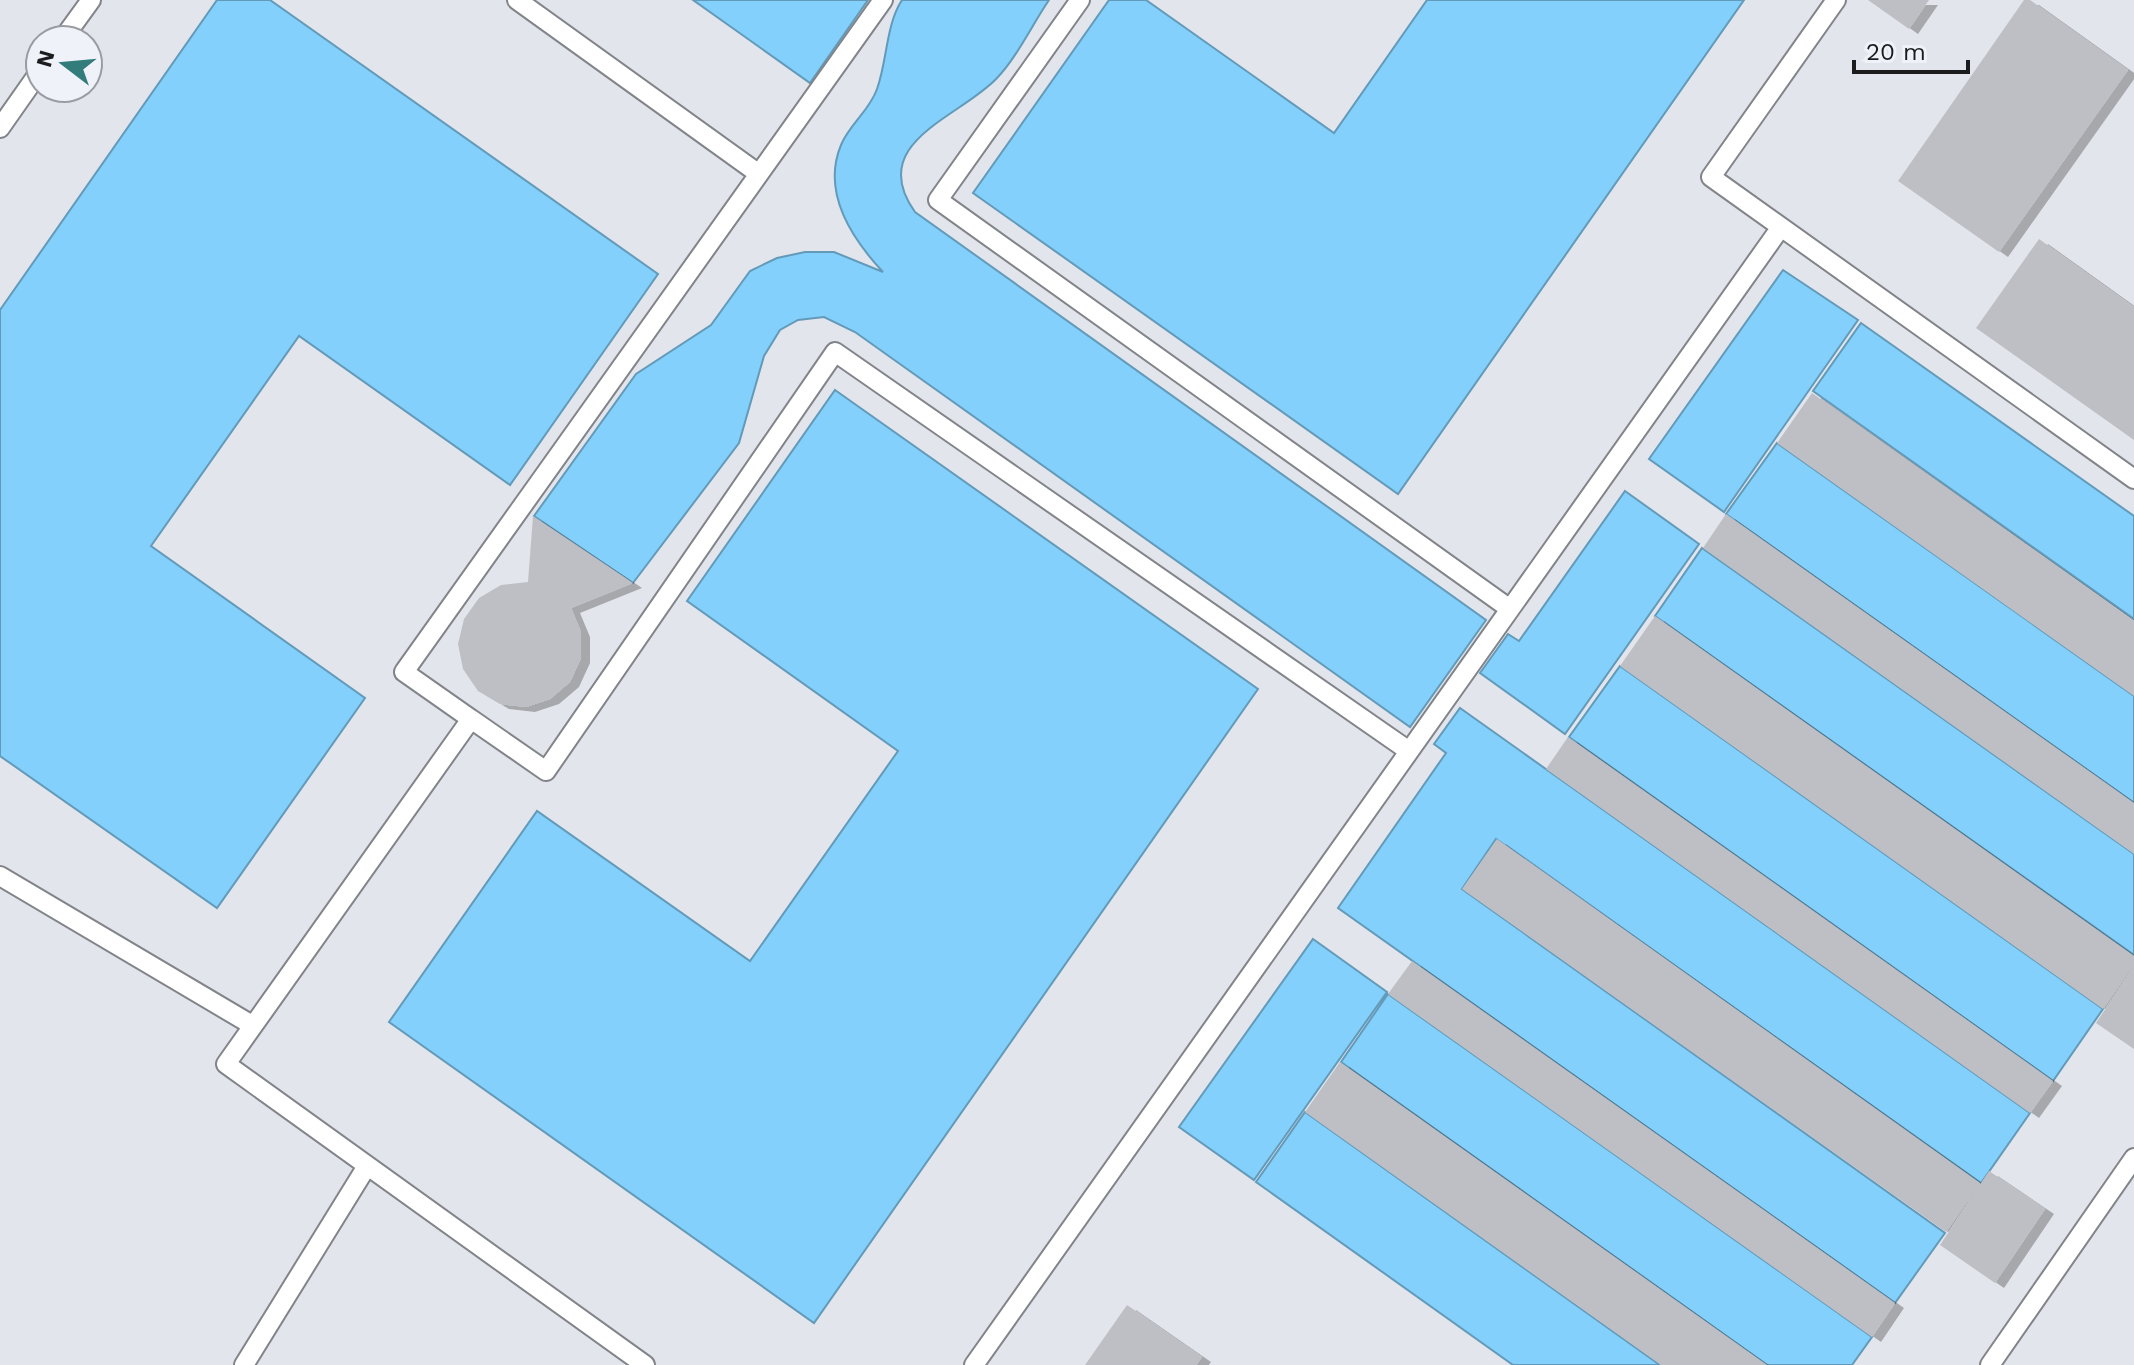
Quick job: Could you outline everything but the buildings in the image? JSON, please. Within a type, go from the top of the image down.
[{"type":"lane","points":[[74,24],[91,0]]},
{"type":"lane","points":[[517,0],[759,174]]},
{"type":"lane","points":[[883,0],[404,672],[546,771],[835,352],[1409,751]]},
{"type":"lane","points":[[1080,0],[938,200],[1510,609]]},
{"type":"lane","points":[[1836,0],[1711,177],[2134,479]]},
{"type":"lane","points":[[0,128],[24,94]]},
{"type":"lane","points":[[974,1365],[1781,227]]},
{"type":"lane","points":[[471,719],[226,1064],[645,1365]]},
{"type":"lane","points":[[0,876],[252,1025]]},
{"type":"lane","points":[[1990,1365],[2134,1158]]},
{"type":"lane","points":[[244,1365],[367,1166]]},
{"type":"water","points":[[217,0],[270,0],[658,274],[510,485],[299,336],[151,546],[365,698],[217,908],[0,756],[0,310]]},
{"type":"water","points":[[693,0],[868,0],[810,83]]},
{"type":"water","points":[[902,0],[1049,0],[1018,51],[997,78],[924,133],[909,149],[902,167],[903,188],[915,212],[1486,620],[1410,727],[855,332],[824,317],[798,320],[780,330],[764,356],[739,443],[633,583],[534,516],[636,374],[711,325],[750,271],[777,258],[805,252],[834,252],[883,272],[861,245],[843,214],[835,181],[836,163],[841,145],[877,89],[893,20]]},
{"type":"water","points":[[1109,0],[1146,0],[1334,133],[1427,0],[1744,0],[1398,494],[973,193]]},
{"type":"water","points":[[1783,270],[1858,320],[1724,512],[1649,459]]},
{"type":"water","points":[[1861,323],[2134,516],[2134,619],[1813,391]]},
{"type":"water","points":[[835,390],[1258,689],[814,1323],[389,1022],[537,811],[750,961],[898,751],[687,601]]},
{"type":"water","points":[[1777,443],[2134,696],[2134,803],[1726,514]]},
{"type":"water","points":[[1625,491],[1699,544],[1565,734],[1480,673],[1508,634],[1519,641]]},
{"type":"water","points":[[1702,548],[2134,854],[2134,955],[1655,616]]},
{"type":"water","points":[[1620,666],[2103,1009],[2053,1081],[1569,737]]},
{"type":"water","points":[[1460,708],[2030,1113],[1981,1183],[1496,839],[1462,889],[1945,1233],[1895,1303],[1338,908],[1446,753],[1434,744]]},
{"type":"water","points":[[1313,939],[1387,992],[1254,1180],[1179,1127]]},
{"type":"water","points":[[1388,994],[1872,1337],[1852,1365],[1767,1365],[1341,1062]]},
{"type":"water","points":[[1305,1112],[1660,1365],[1513,1365],[1256,1182]]}]
